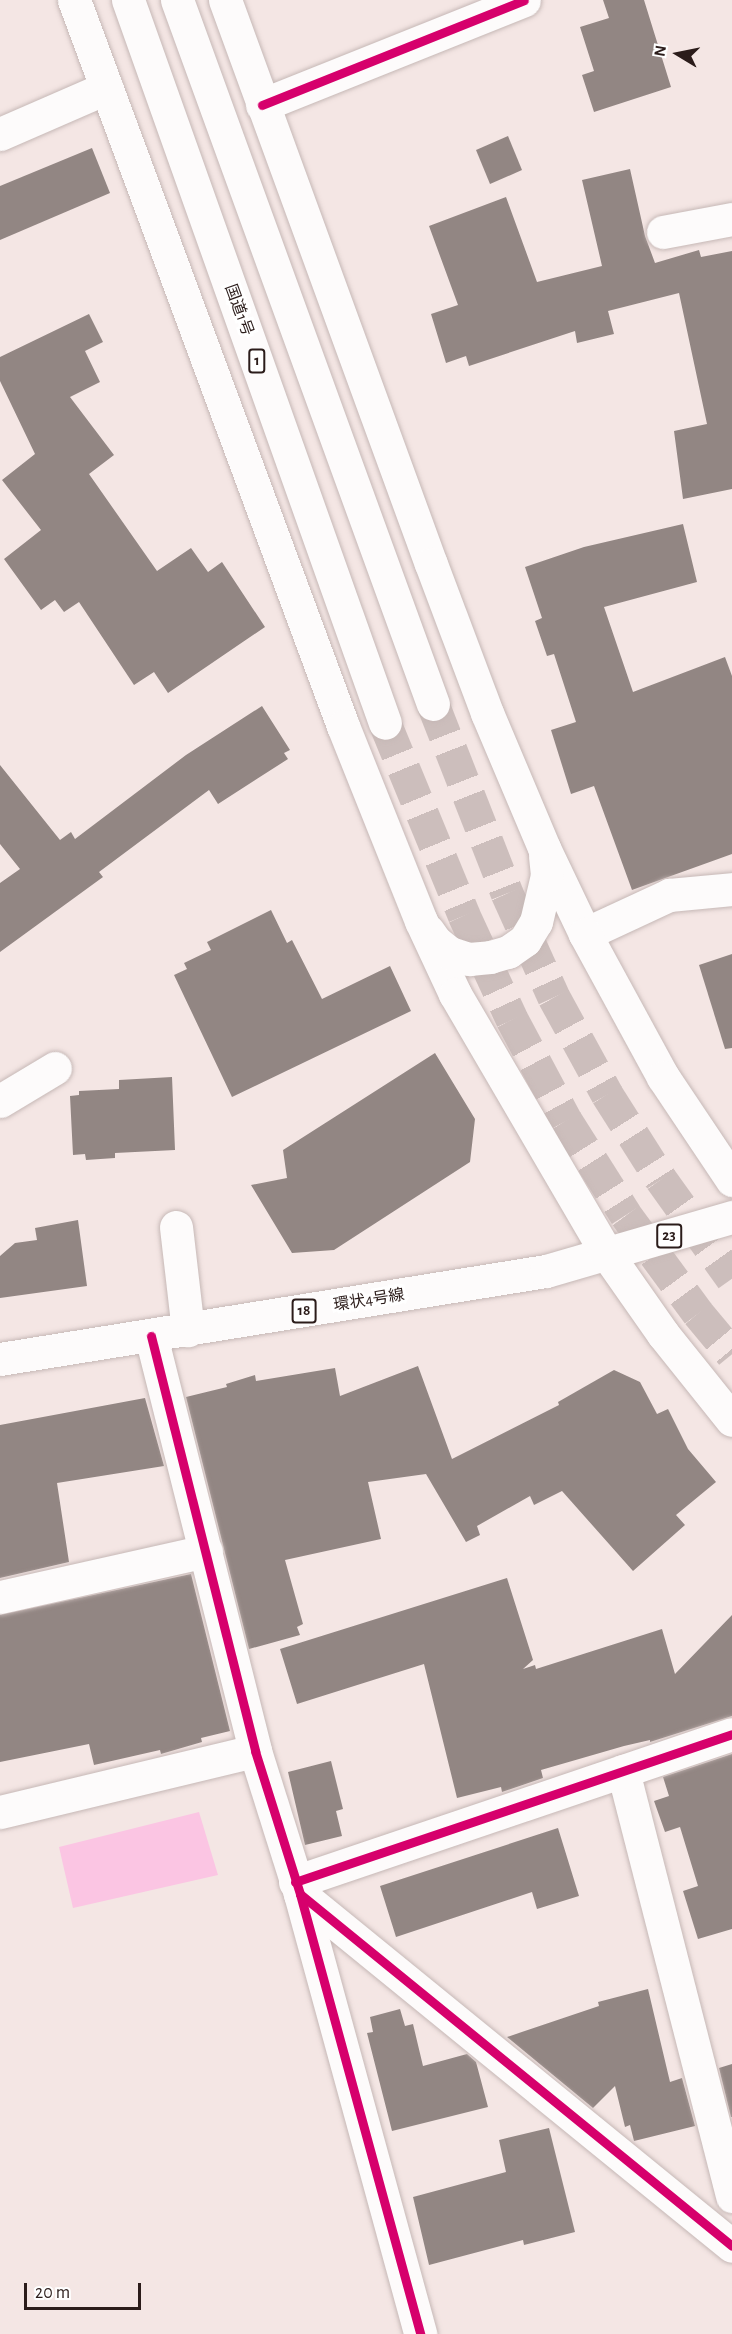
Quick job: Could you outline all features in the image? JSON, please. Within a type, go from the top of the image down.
[{"type":"main road","points":[[74,0],[343,726],[421,921],[455,994],[607,1254],[663,1334],[732,1420]]},
{"type":"main road","name":"国道1号","points":[[128,0],[385,723]]},
{"type":"main road","points":[[177,0],[433,704]]},
{"type":"main road","points":[[225,0],[435,575],[488,713],[544,848],[585,934],[663,1077],[732,1180]]},
{"type":"main road","points":[[262,105],[524,0]]},
{"type":"main road","points":[[0,134],[106,88]]},
{"type":"main road","points":[[663,232],[732,219]]},
{"type":"main road","points":[[421,921],[435,941],[450,953],[469,959],[490,957],[507,952],[525,940],[536,922],[547,875],[544,848]]},
{"type":"main road","points":[[585,934],[669,895],[732,889]]},
{"type":"main road","points":[[0,1101],[54,1068]]},
{"type":"main road","name":"環状4号線","points":[[0,1359],[546,1271],[732,1217]]},
{"type":"main road","points":[[176,1227],[188,1330]]},
{"type":"main road","points":[[151,1336],[255,1751],[298,1888],[420,2334]]},
{"type":"main road","points":[[0,1597],[206,1551]]},
{"type":"main road","points":[[298,1888],[732,1734]]},
{"type":"main road","points":[[0,1812],[255,1751]]},
{"type":"main road","points":[[623,1771],[728,2158],[732,2196]]},
{"type":"main road","points":[[298,1888],[732,2246]]},
{"type":"shaded area","points":[[199,1812],[218,1875],[73,1908],[59,1847]]},
{"type":"building","points":[[603,0],[644,0],[671,87],[594,112],[582,75],[594,71],[580,27],[609,18]]},
{"type":"building","points":[[508,136],[522,170],[490,184],[476,150]]},
{"type":"building","points":[[92,148],[110,193],[0,240],[0,186]]},
{"type":"building","points":[[630,169],[645,236],[655,263],[699,250],[701,257],[732,251],[732,489],[683,499],[674,431],[707,424],[679,293],[608,311],[614,334],[577,343],[575,331],[469,366],[466,356],[446,363],[431,314],[458,305],[429,226],[506,197],[537,282],[602,266],[582,180]]},
{"type":"building","points":[[89,314],[103,342],[85,351],[100,382],[70,397],[114,455],[89,474],[157,571],[191,548],[208,572],[222,562],[265,627],[168,693],[154,672],[134,685],[79,602],[64,612],[55,600],[41,610],[4,559],[41,530],[2,480],[35,454],[0,381],[0,357]]},
{"type":"building","points":[[683,524],[697,582],[604,607],[633,692],[725,657],[732,676],[732,854],[632,890],[594,786],[571,794],[551,730],[576,722],[554,654],[547,656],[535,621],[542,618],[525,567],[584,547]]},
{"type":"building","points":[[262,706],[290,750],[284,753],[288,759],[218,804],[209,790],[99,872],[103,877],[0,952],[0,883],[20,869],[0,844],[0,765],[60,840],[71,832],[75,839],[186,755]]},
{"type":"building","points":[[271,910],[287,943],[292,940],[322,999],[390,966],[411,1011],[232,1097],[174,975],[187,969],[184,963],[211,950],[207,942]]},
{"type":"building","points":[[732,954],[732,1048],[725,1049],[699,965]]},
{"type":"building","points":[[435,1053],[475,1119],[470,1162],[334,1250],[292,1253],[251,1185],[287,1178],[283,1150]]},
{"type":"building","points":[[172,1077],[175,1150],[115,1153],[115,1158],[86,1160],[85,1154],[73,1155],[70,1096],[79,1095],[79,1091],[119,1089],[119,1080]]},
{"type":"building","points":[[78,1220],[87,1286],[0,1298],[0,1256],[15,1243],[37,1240],[35,1228]]},
{"type":"building","points":[[418,1366],[452,1459],[559,1405],[558,1402],[614,1370],[640,1382],[657,1414],[668,1409],[688,1449],[716,1482],[676,1515],[685,1525],[633,1571],[562,1491],[534,1505],[530,1496],[477,1526],[480,1535],[466,1542],[426,1474],[368,1482],[381,1539],[285,1560],[303,1624],[297,1627],[300,1635],[249,1649],[186,1397],[227,1387],[226,1384],[255,1375],[256,1381],[335,1368],[340,1396]]},
{"type":"building","points":[[145,1398],[164,1466],[57,1483],[69,1562],[0,1578],[0,1425]]},
{"type":"building","points":[[191,1574],[230,1731],[201,1738],[202,1742],[161,1754],[160,1750],[94,1765],[89,1744],[0,1762],[0,1615]]},
{"type":"building","points":[[507,1578],[533,1660],[523,1669],[535,1665],[536,1669],[662,1629],[675,1674],[732,1615],[732,1716],[650,1742],[650,1740],[624,1746],[541,1770],[543,1778],[502,1792],[501,1787],[457,1798],[424,1664],[297,1704],[280,1649]]},
{"type":"building","points":[[732,1754],[732,1929],[698,1939],[683,1891],[698,1886],[680,1827],[665,1832],[654,1801],[669,1796],[663,1777]]},
{"type":"building","points":[[331,1761],[343,1809],[336,1811],[342,1836],[305,1845],[288,1772]]},
{"type":"building","points":[[558,1828],[579,1896],[537,1909],[532,1892],[396,1937],[380,1886]]},
{"type":"building","points":[[648,1989],[670,2082],[682,2078],[695,2126],[634,2141],[630,2125],[625,2127],[615,2086],[593,2108],[507,2037],[599,2006],[598,2002]]},
{"type":"building","points":[[400,2009],[405,2026],[413,2024],[423,2066],[467,2054],[476,2062],[488,2107],[392,2131],[367,2033],[373,2032],[370,2017]]},
{"type":"building","points":[[732,2064],[732,2117],[731,2117],[719,2068]]},
{"type":"building","points":[[549,2128],[575,2232],[524,2245],[523,2240],[429,2265],[413,2197],[506,2172],[499,2140]]},
{"type":"tunnel","points":[[433,704],[507,893],[554,997],[607,1094],[661,1179],[732,1278]]},
{"type":"tunnel","points":[[385,723],[464,915],[512,1019],[566,1120],[626,1215],[698,1313],[732,1354]]},
{"type":"cycle path","points":[[262,105],[524,0]]},
{"type":"cycle path","points":[[151,1336],[255,1751],[300,1894],[420,2334]]},
{"type":"cycle path","points":[[295,1882],[732,1734]]},
{"type":"cycle path","points":[[300,1894],[732,2246]]}]
